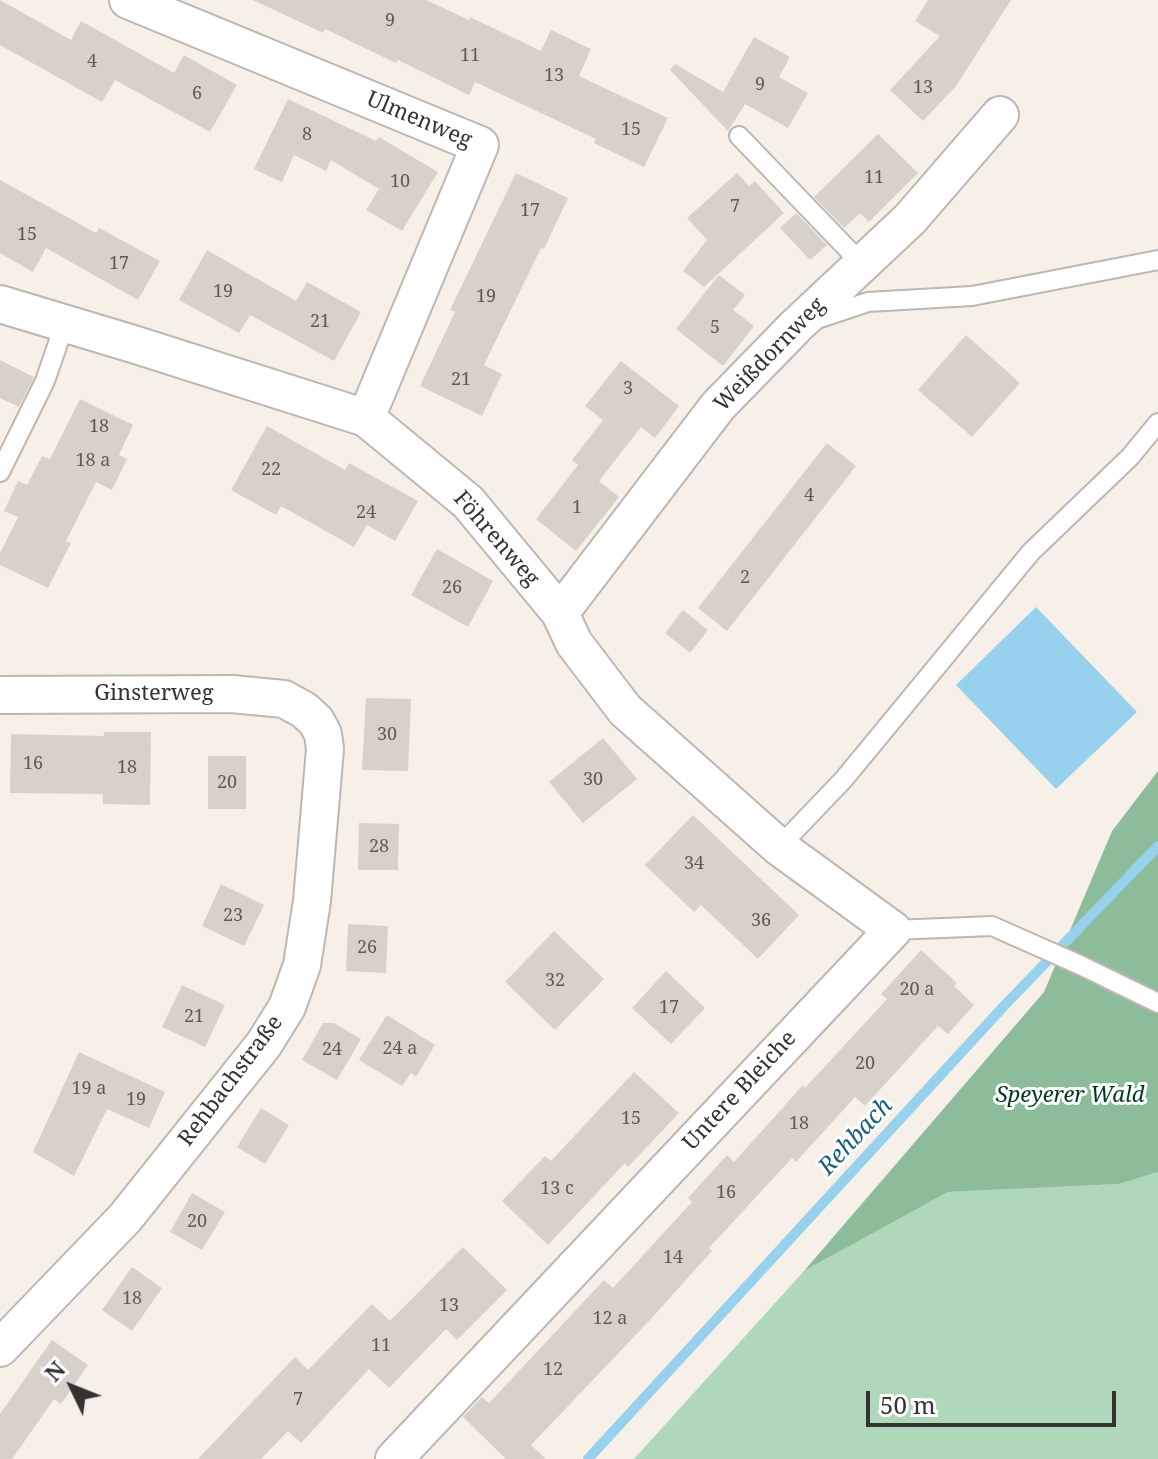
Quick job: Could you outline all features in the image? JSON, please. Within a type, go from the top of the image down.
[{"type":"street","name":"Ulmenweg","points":[[128,0],[480,145],[366,418]]},
{"type":"street","name":"Weißdornweg","points":[[560,613],[718,406],[796,326],[910,219],[1000,115]]},
{"type":"street","name":"Föhrenweg","points":[[0,304],[366,418],[468,502],[560,613],[574,643],[625,710],[779,847],[893,930]]},
{"type":"street","name":"Ginsterweg","points":[[0,695],[232,694],[284,699],[304,710]]},
{"type":"street","name":"Rehbachstraße","points":[[0,1348],[125,1218],[264,1044],[287,1007],[302,965],[312,901],[325,749],[323,734],[316,721],[304,710]]},
{"type":"street","name":"Untere Bleiche","points":[[394,1459],[893,930]]},
{"type":"lane","points":[[739,136],[862,264]]},
{"type":"lane","points":[[796,326],[868,302],[972,296],[1158,260]]},
{"type":"lane","points":[[0,472],[45,381],[65,323]]},
{"type":"lane","points":[[779,847],[844,779],[1031,552],[1130,457],[1158,423]]},
{"type":"lane","points":[[893,930],[992,926],[1158,1003]]},
{"type":"green space","name":"Speyerer Wald","points":[[1158,771],[1158,1172],[1119,1184],[948,1192],[804,1271],[1044,992],[1112,831]]},
{"type":"green space","points":[[1158,1172],[1158,1459],[634,1459],[804,1271],[948,1192],[1119,1184]]},
{"type":"water","points":[[1036,607],[1137,712],[1056,789],[956,685]]},
{"type":"building","points":[[0,0],[71,40],[81,21],[174,73],[184,55],[237,85],[210,132],[115,80],[102,102],[0,45]]},
{"type":"building","points":[[253,0],[426,0],[541,51],[551,30],[591,49],[579,76],[668,118],[644,167],[594,143],[596,139],[475,82],[469,95],[398,60],[396,63],[325,29],[323,33]]},
{"type":"building","points":[[928,0],[1011,0],[956,86],[923,121],[890,90],[940,36],[915,21]]},
{"type":"building","points":[[754,37],[790,57],[779,77],[808,93],[788,128],[745,104],[728,131],[670,70],[675,64],[723,92]]},
{"type":"building","points":[[288,99],[376,141],[379,137],[438,172],[402,231],[366,210],[379,189],[331,160],[326,171],[294,155],[282,182],[254,169]]},
{"type":"building","points":[[878,134],[918,173],[869,222],[860,213],[844,228],[814,197]]},
{"type":"building","points":[[516,173],[568,198],[484,365],[502,374],[482,416],[420,386],[455,312],[450,310]]},
{"type":"building","points":[[737,173],[749,186],[755,181],[784,213],[704,287],[683,271],[707,240],[687,218]]},
{"type":"building","points":[[0,180],[96,233],[99,228],[160,261],[138,300],[46,248],[33,272],[0,253]]},
{"type":"building","points":[[796,213],[827,245],[810,260],[780,228]]},
{"type":"building","points":[[207,250],[296,301],[307,282],[361,312],[334,361],[250,315],[239,333],[179,300]]},
{"type":"building","points":[[719,275],[745,295],[733,310],[754,326],[723,366],[676,329]]},
{"type":"building","points":[[966,335],[1020,383],[972,437],[918,390]]},
{"type":"building","points":[[0,360],[34,377],[19,407],[0,398]]},
{"type":"building","points":[[621,361],[679,406],[655,438],[641,427],[599,481],[619,497],[576,551],[536,519],[578,465],[572,460],[603,420],[585,406]]},
{"type":"building","points":[[80,399],[133,425],[119,455],[127,459],[112,490],[96,482],[66,541],[71,543],[48,588],[0,565],[0,553],[18,517],[4,511],[18,481],[27,485],[42,456],[50,459]]},
{"type":"building","points":[[267,426],[345,470],[349,463],[418,501],[395,541],[367,525],[354,547],[281,506],[276,515],[231,490]]},
{"type":"building","points":[[827,443],[856,466],[727,631],[698,608]]},
{"type":"building","points":[[437,549],[493,581],[468,627],[411,595]]},
{"type":"building","points":[[683,610],[708,630],[690,653],[665,633]]},
{"type":"building","points":[[366,698],[411,699],[408,771],[362,770]]},
{"type":"building","points":[[104,732],[151,732],[150,805],[103,804],[103,794],[10,793],[11,734],[104,736]]},
{"type":"building","points":[[603,738],[637,779],[583,823],[549,782]]},
{"type":"building","points":[[208,756],[246,756],[246,809],[208,809]]},
{"type":"building","points":[[693,815],[799,915],[758,959],[701,905],[694,912],[645,865]]},
{"type":"building","points":[[359,823],[399,824],[398,870],[358,870]]},
{"type":"building","points":[[221,884],[264,905],[244,946],[202,926]]},
{"type":"building","points":[[348,924],[388,926],[386,973],[346,971]]},
{"type":"building","points":[[554,931],[604,979],[555,1030],[505,982]]},
{"type":"building","points":[[921,950],[957,983],[954,986],[974,1005],[948,1034],[938,1026],[865,1106],[855,1097],[796,1162],[792,1158],[709,1248],[712,1251],[649,1321],[531,1445],[546,1459],[506,1459],[463,1417],[482,1397],[489,1403],[604,1280],[613,1288],[692,1202],[688,1198],[727,1155],[734,1162],[887,999],[881,994]]},
{"type":"building","points":[[666,971],[705,1008],[671,1044],[632,1008]]},
{"type":"building","points":[[182,985],[225,1005],[205,1047],[162,1027]]},
{"type":"building","points":[[387,1015],[435,1045],[416,1077],[411,1073],[402,1086],[359,1060]]},
{"type":"building","points":[[323,1023],[334,1023],[361,1039],[337,1080],[302,1060]]},
{"type":"building","points":[[79,1052],[165,1092],[149,1128],[107,1109],[74,1176],[33,1152]]},
{"type":"building","points":[[634,1072],[679,1113],[628,1167],[625,1163],[548,1245],[502,1201],[545,1156],[551,1161]]},
{"type":"building","points":[[261,1108],[289,1125],[265,1164],[237,1147]]},
{"type":"building","points":[[192,1193],[225,1212],[202,1250],[170,1232]]},
{"type":"building","points":[[463,1247],[507,1290],[457,1340],[446,1329],[389,1388],[369,1369],[301,1443],[288,1431],[261,1459],[198,1459],[295,1357],[308,1370],[372,1304],[390,1321]]},
{"type":"building","points":[[132,1267],[162,1288],[132,1331],[102,1310]]},
{"type":"building","points":[[52,1340],[88,1365],[61,1404],[54,1399],[12,1459],[0,1459],[0,1414]]},
{"type":"waterway","name":"Rehbach","points":[[588,1459],[1003,1007],[1158,846]]}]
